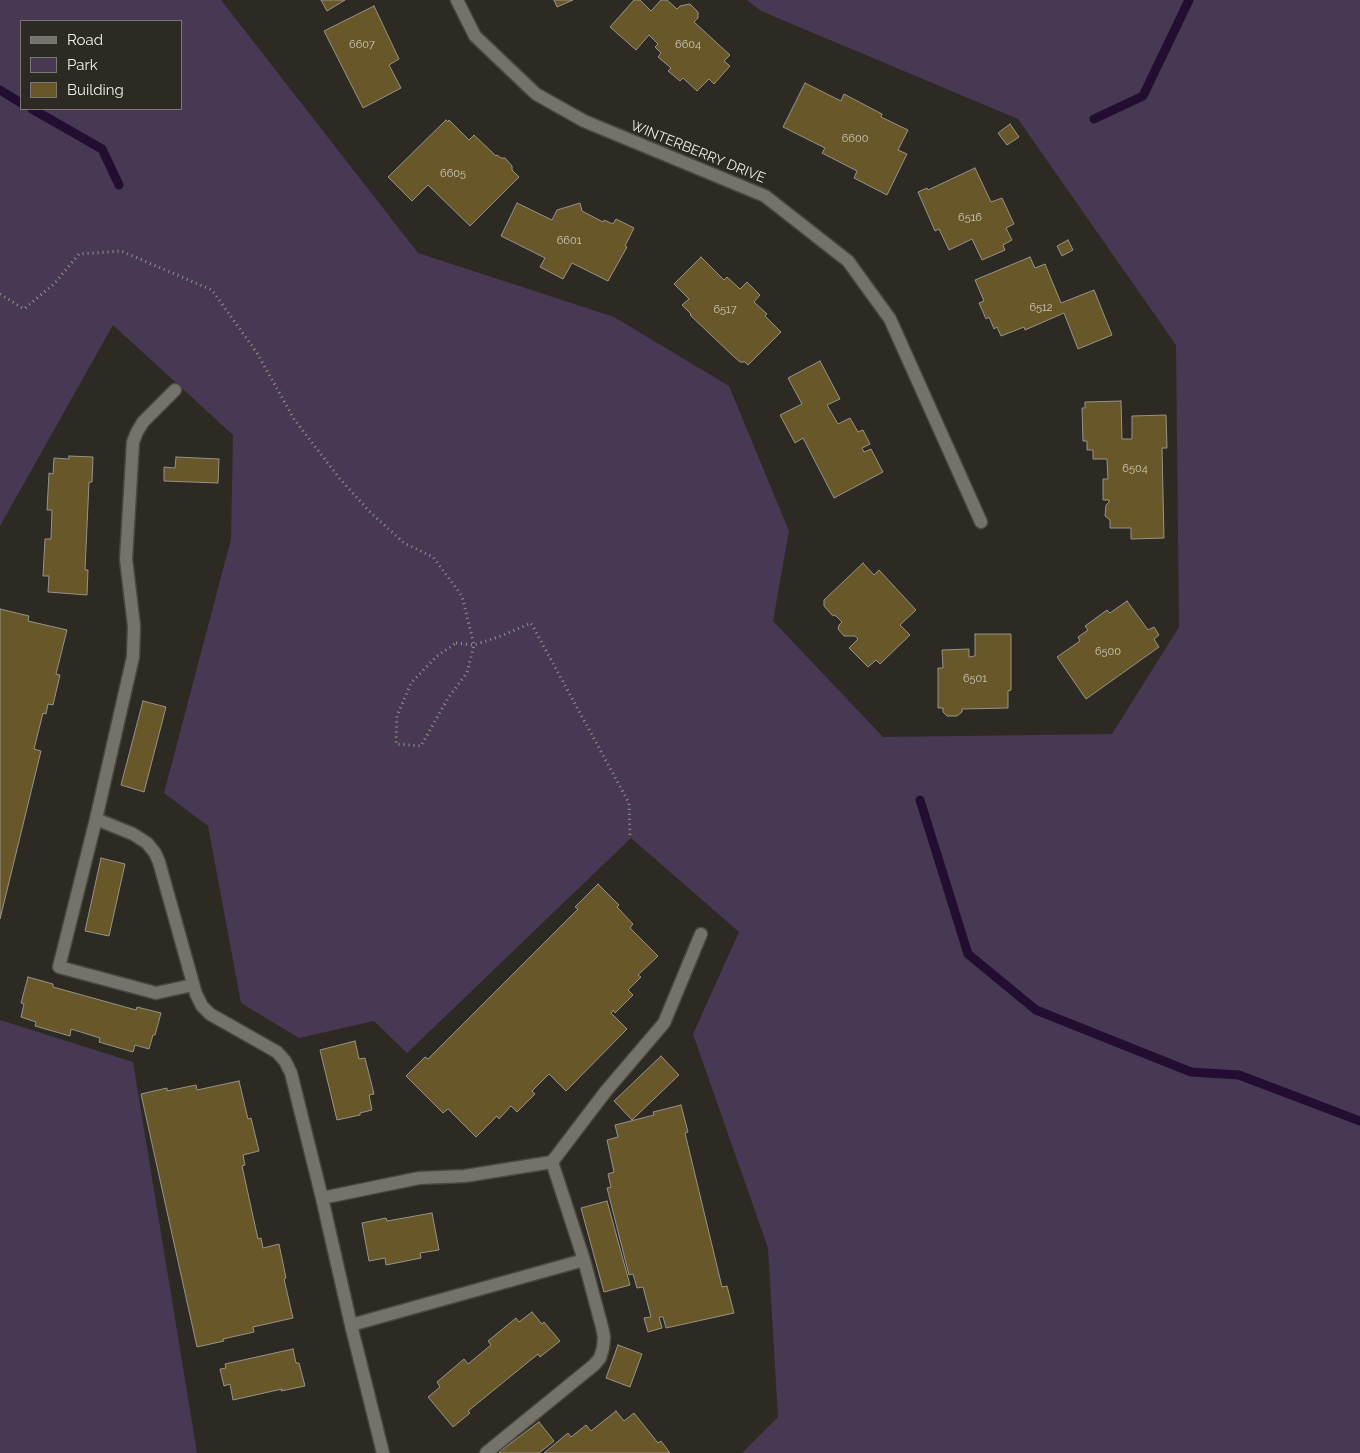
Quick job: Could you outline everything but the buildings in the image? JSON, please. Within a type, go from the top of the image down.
[{"type":"street","name":"WINTERBERRY DRIVE","points":[[456,0],[475,36],[536,94],[584,122],[765,196],[848,261],[890,319],[981,522]]},
{"type":"street","points":[[175,390],[143,422],[133,442],[126,559],[134,626],[133,657],[96,819],[58,967],[156,993],[193,985]]},
{"type":"street","points":[[96,819],[133,834],[146,843],[154,853],[159,862],[193,985],[202,1006],[210,1014],[277,1052],[285,1061],[291,1073],[383,1453]]},
{"type":"street","points":[[322,1198],[419,1178],[465,1176],[552,1162],[606,1091],[664,1022],[701,934]]},
{"type":"street","points":[[486,1453],[594,1366],[600,1358],[603,1348],[604,1337],[602,1327],[584,1260],[552,1162]]},
{"type":"street","points":[[351,1325],[584,1260]]},
{"type":"path","points":[[0,294],[24,309],[54,284],[79,254],[121,251],[212,290],[258,353],[294,419],[340,479],[369,511],[404,543],[433,557],[462,596],[474,645],[467,673],[448,698],[421,746],[396,744],[397,716],[411,684],[437,656],[456,643],[474,645],[531,623],[630,803],[630,838]]},
{"type":"green space","points":[[0,0],[221,0],[418,253],[614,317],[729,386],[789,531],[773,621],[883,737],[1112,734],[1179,627],[1176,345],[1018,119],[761,11],[747,0],[1360,0],[1360,1453],[742,1453],[778,1417],[768,1248],[693,1034],[739,932],[631,838],[407,1053],[374,1021],[299,1038],[241,1003],[208,826],[164,793],[231,539],[233,435],[113,325],[0,526]]},
{"type":"green space","points":[[0,1020],[133,1062],[197,1453],[0,1453]]},
{"type":"waterway","points":[[1094,119],[1143,96],[1189,0]]},
{"type":"waterway","points":[[0,90],[20,102]]},
{"type":"waterway","points":[[34,110],[102,149],[119,185]]},
{"type":"waterway","points":[[920,800],[968,954],[1036,1010],[1191,1072],[1239,1075],[1360,1121]]}]
